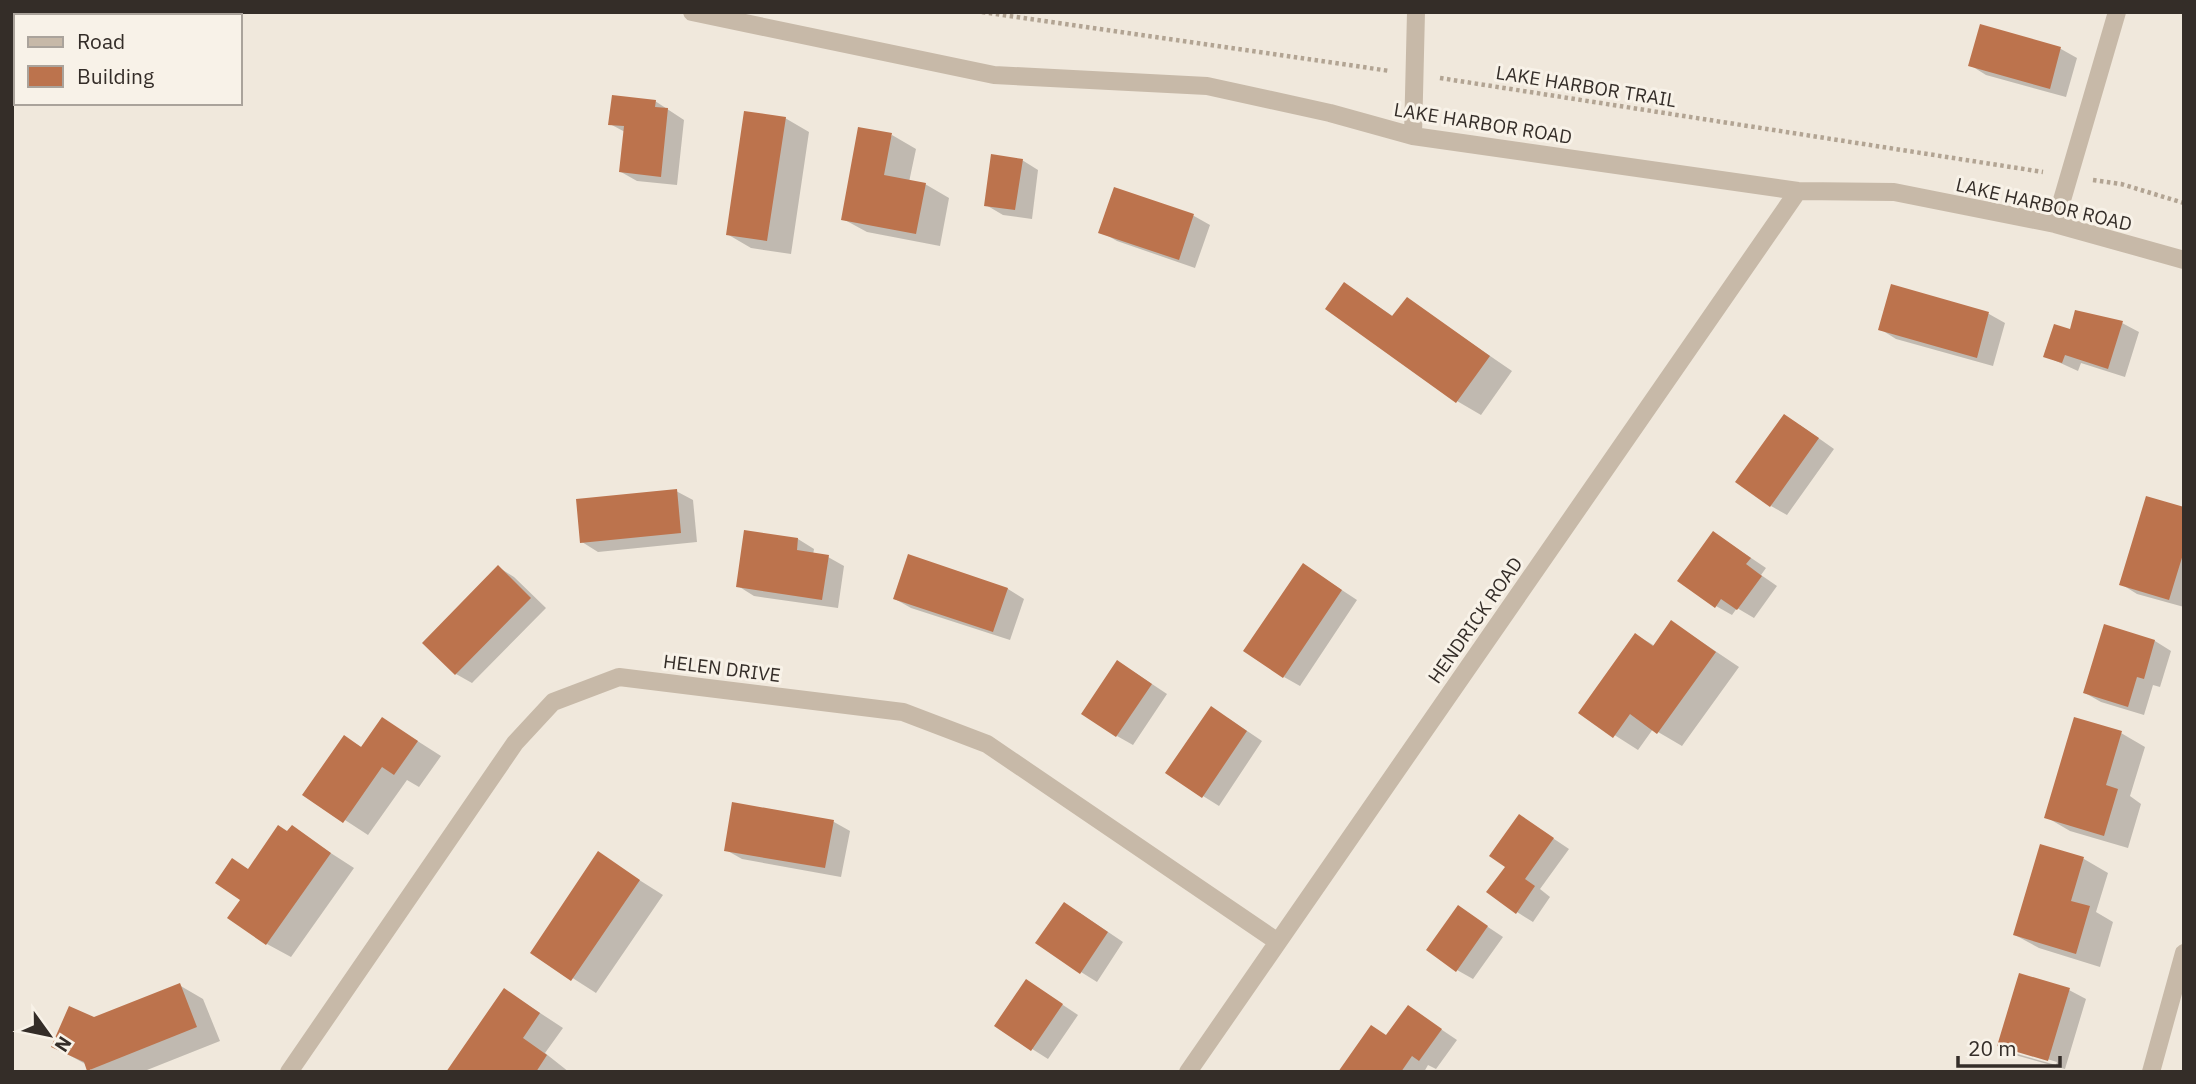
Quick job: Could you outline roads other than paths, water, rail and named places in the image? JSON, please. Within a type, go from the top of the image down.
[{"type":"street","name":"LAKE HARBOR ROAD","points":[[692,12],[994,75],[1207,86],[1331,113],[1413,136],[1798,191],[1894,192],[2055,224],[2184,260]]},
{"type":"street","points":[[1413,136],[1416,12]]},
{"type":"street","points":[[2055,224],[2117,12]]},
{"type":"street","name":"HENDRICK ROAD","points":[[1188,1072],[1798,191]]},
{"type":"street","name":"HELEN DRIVE","points":[[289,1072],[515,743],[553,702],[619,677],[903,712],[987,744],[1278,942]]},
{"type":"street","points":[[2151,1072],[2184,953]]}]
